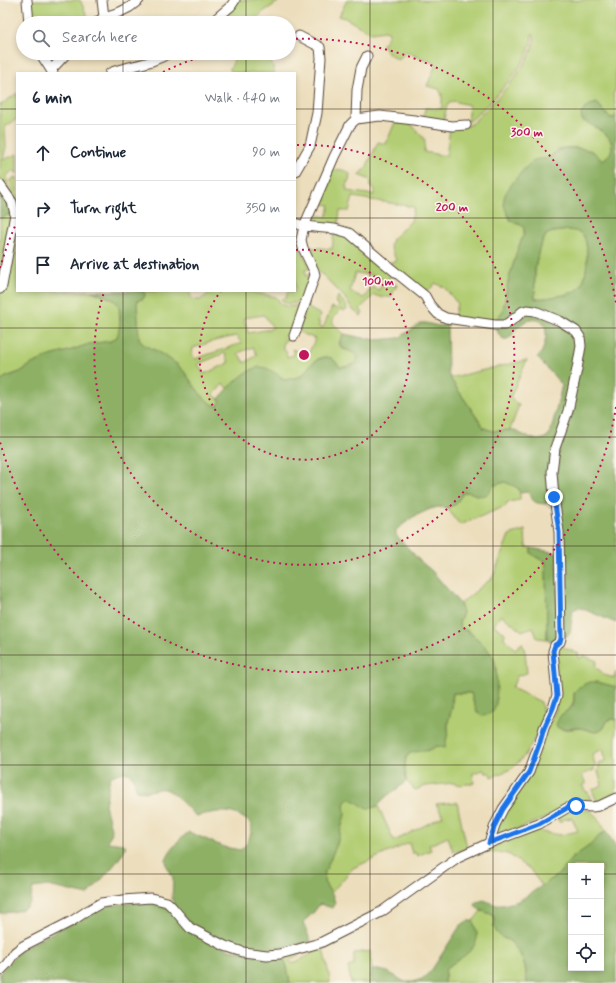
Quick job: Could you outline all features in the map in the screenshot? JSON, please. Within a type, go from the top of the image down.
[{"type":"street","points":[[27,0],[28,16]]},
{"type":"street","points":[[102,0],[104,16]]},
{"type":"street","points":[[107,16],[130,7],[139,0]]},
{"type":"street","points":[[219,16],[231,6],[235,0]]},
{"type":"street","points":[[296,170],[310,146],[317,113],[321,58],[320,48],[299,36]]},
{"type":"street","points":[[356,119],[357,90],[361,68],[367,56]]},
{"type":"street","points":[[44,60],[52,72],[61,60]]},
{"type":"street","points":[[114,72],[154,60]]},
{"type":"street","points":[[294,336],[315,275],[301,240],[304,226],[314,200],[350,125],[356,119],[380,116],[452,126],[466,125]]},
{"type":"street","points":[[0,185],[12,202],[15,214],[2,286],[0,289]]},
{"type":"street","points":[[296,223],[304,226],[335,229],[349,233],[425,296],[438,314],[446,318],[505,325],[523,311],[535,311],[560,321],[576,331],[580,337],[581,346],[577,369],[568,411],[556,448],[552,472],[559,532],[561,638],[560,642],[555,645],[553,651],[557,696],[529,772],[503,809],[495,825],[489,843]]},
{"type":"street","points":[[0,971],[15,952],[23,946],[72,921],[101,903],[122,900],[151,898],[167,902],[190,928],[225,946],[243,952],[267,955],[280,954],[320,943],[381,912],[458,857],[489,843],[539,824],[567,808],[576,806],[599,806],[616,798]]},
{"type":"green space","points":[[80,0],[88,16],[30,16],[29,1]]},
{"type":"green space","points":[[236,0],[281,0],[259,16],[221,16]]},
{"type":"green space","points":[[347,0],[616,0],[616,88],[613,95],[616,116],[613,118],[609,117],[597,103],[582,120],[599,129],[608,136],[612,143],[611,151],[602,160],[594,153],[585,149],[562,148],[548,158],[534,160],[514,223],[521,225],[524,228],[524,234],[518,248],[508,282],[503,311],[494,322],[454,318],[457,303],[445,288],[435,283],[430,290],[419,289],[388,263],[396,261],[390,245],[392,242],[391,240],[411,221],[414,207],[353,197],[349,211],[340,211],[338,227],[310,224],[311,214],[327,217],[330,205],[316,203],[330,170],[343,170],[350,174],[349,181],[347,182],[347,191],[374,195],[374,188],[370,187],[371,180],[358,175],[366,168],[378,142],[386,144],[395,122],[411,124],[425,140],[424,152],[446,156],[450,128],[465,127],[472,123],[496,100],[515,78],[530,54],[534,43],[534,34],[532,34],[531,45],[526,57],[508,82],[487,105],[469,122],[467,121],[469,105],[453,101],[447,105],[443,123],[423,119],[425,108],[442,109],[442,95],[439,89],[427,86],[436,64],[406,52],[399,59],[391,55],[382,45],[389,34],[388,32],[371,33],[339,16]]},
{"type":"green space","points":[[233,60],[270,60],[275,72],[231,72],[230,68],[234,61]]},
{"type":"green space","points":[[16,94],[16,120],[5,127],[6,147],[3,160],[16,154],[16,173],[14,170],[7,175],[8,191],[0,182],[0,103],[1,105]]},
{"type":"green space","points":[[597,103],[609,117],[613,118],[616,116],[616,623],[581,608],[577,608],[573,610],[570,633],[568,636],[563,636],[556,472],[559,449],[571,410],[579,328],[557,314],[542,308],[532,307],[503,321],[494,322],[503,311],[508,282],[518,248],[524,234],[524,228],[521,225],[511,221],[507,213],[504,204],[505,194],[517,177],[532,162],[537,159],[548,158],[562,149],[586,149],[596,154],[602,160],[609,154],[612,143],[608,136],[599,129],[582,120],[581,114],[587,106]],"holes":[[[569,230],[579,232],[583,235],[585,240],[587,247],[587,264],[584,280],[577,290],[568,294],[535,299],[534,282],[539,249],[547,234]]]},
{"type":"green space","points":[[16,178],[16,202],[11,195],[11,180]]},
{"type":"green space","points":[[0,188],[7,197],[12,213],[0,219]]},
{"type":"green space","points":[[12,213],[0,286],[0,219]]},
{"type":"green space","points":[[16,225],[16,292],[94,292],[116,301],[119,306],[120,329],[117,337],[111,341],[89,344],[50,356],[0,381],[0,293]]},
{"type":"green space","points":[[569,230],[577,231],[583,235],[585,240],[587,247],[587,264],[584,281],[577,291],[568,294],[535,299],[536,265],[541,244],[547,234]]},
{"type":"green space","points":[[334,232],[345,235],[353,241],[361,252],[377,262],[390,273],[389,284],[397,285],[391,297],[380,297],[374,295],[360,309],[363,313],[361,316],[352,309],[345,298],[323,275],[319,273],[304,248],[332,249]],"holes":[[[355,273],[373,275],[383,279],[383,283],[379,290],[372,287],[363,298],[350,291]]]},
{"type":"green space","points":[[296,247],[299,247],[311,268],[305,270],[306,276],[312,274],[302,300],[296,303],[285,303],[281,299],[286,298],[288,292],[296,292]]},
{"type":"green space","points":[[95,292],[144,292],[145,296],[143,299],[138,300],[137,304],[140,341],[144,345],[155,350],[179,366],[202,396],[207,401],[218,406],[220,402],[219,399],[227,390],[243,375],[255,368],[267,368],[285,380],[302,376],[311,364],[326,357],[332,358],[340,367],[356,362],[357,356],[341,347],[340,344],[344,334],[375,340],[399,338],[421,323],[438,326],[447,324],[448,373],[451,380],[484,428],[493,431],[515,430],[537,440],[548,436],[552,427],[562,385],[537,357],[541,353],[545,342],[545,325],[537,320],[527,321],[517,328],[510,338],[507,339],[503,339],[496,327],[516,323],[529,313],[540,315],[575,334],[578,343],[551,497],[546,504],[535,502],[528,492],[520,493],[518,488],[505,482],[493,486],[489,493],[482,496],[469,492],[463,493],[456,504],[447,508],[438,507],[430,509],[413,517],[396,530],[396,535],[420,561],[432,571],[460,604],[463,613],[459,622],[460,628],[468,631],[487,648],[493,656],[497,691],[496,704],[493,711],[483,716],[477,712],[471,693],[453,693],[445,748],[436,746],[432,749],[414,752],[408,755],[406,757],[405,764],[406,781],[399,788],[384,798],[378,806],[369,808],[353,800],[347,799],[344,804],[345,814],[337,844],[325,871],[324,882],[333,896],[335,903],[332,908],[320,904],[303,922],[311,942],[269,952],[244,950],[199,931],[176,909],[172,899],[173,877],[167,866],[166,860],[171,850],[179,840],[189,832],[224,847],[240,850],[249,840],[251,825],[244,818],[230,812],[215,812],[196,816],[173,794],[165,789],[144,792],[137,790],[132,776],[124,772],[110,777],[105,805],[112,833],[108,839],[108,842],[123,844],[126,846],[120,858],[88,895],[48,886],[33,888],[31,900],[27,907],[18,911],[0,913],[0,381],[50,356],[89,344],[111,341],[117,337],[120,313],[118,304],[110,298]]},
{"type":"green space","points":[[144,292],[189,292],[192,299],[200,300],[211,292],[251,292],[276,297],[282,305],[285,306],[295,306],[303,303],[291,336],[283,342],[283,350],[286,350],[287,357],[294,355],[292,349],[308,355],[315,339],[299,332],[305,306],[321,315],[318,326],[323,328],[332,307],[337,309],[339,304],[336,303],[338,296],[346,305],[347,310],[344,311],[341,309],[334,317],[333,322],[344,334],[339,342],[341,348],[354,353],[357,356],[356,362],[348,366],[340,367],[334,360],[326,357],[317,359],[302,376],[285,380],[280,376],[246,373],[228,388],[223,384],[213,395],[219,399],[220,402],[218,406],[207,401],[202,396],[179,366],[155,350],[144,345],[140,341],[137,304],[138,300],[143,299],[145,295]],"holes":[[[264,315],[273,328],[248,333],[244,318]],[[236,336],[242,343],[195,359],[192,354],[193,348]],[[253,347],[257,355],[245,363],[238,353]],[[225,353],[229,363],[204,374],[198,364]]]},
{"type":"green space","points":[[527,360],[510,398],[519,405],[510,430],[493,431],[484,428],[450,378]]},
{"type":"green space","points":[[505,482],[519,490],[520,500],[507,502],[506,506],[460,525],[447,508],[456,504],[463,493],[489,493],[493,486]]},
{"type":"green space","points":[[525,530],[526,547],[531,548],[531,553],[545,561],[547,639],[537,638],[533,627],[522,631],[501,615],[494,625],[505,633],[504,638],[515,649],[522,643],[525,652],[527,673],[517,676],[512,688],[541,702],[544,719],[542,725],[525,755],[511,769],[492,777],[490,773],[485,773],[484,770],[473,773],[474,783],[461,785],[453,783],[426,786],[415,790],[406,781],[406,758],[408,754],[412,752],[430,750],[448,732],[448,722],[452,708],[453,693],[471,693],[474,704],[496,701],[496,669],[494,658],[485,646],[468,631],[460,628],[459,622],[463,613],[460,604],[493,577],[509,535]]},
{"type":"green space","points":[[531,548],[557,553],[558,640],[550,641],[547,639],[546,566],[545,561],[531,553]]},
{"type":"green space","points":[[560,647],[579,654],[578,658],[581,658],[583,655],[597,661],[595,667],[604,675],[614,678],[616,672],[616,687],[604,684],[574,693],[571,706],[561,715],[563,730],[580,728],[597,732],[604,728],[607,721],[611,719],[616,720],[616,796],[598,804],[592,790],[602,785],[598,772],[599,764],[606,761],[603,749],[592,754],[595,764],[594,770],[582,775],[586,784],[582,785],[586,792],[588,792],[592,804],[545,818],[496,838],[496,826],[556,710],[557,649]]},
{"type":"green space","points":[[589,682],[597,682],[616,687],[616,720],[611,719],[607,721],[604,727],[598,732],[581,728],[558,728],[556,724],[560,716],[573,706],[575,691]]},
{"type":"green space","points":[[348,799],[352,799],[370,808],[378,806],[394,841],[443,816],[436,804],[457,802],[467,848],[460,851],[453,851],[448,837],[429,845],[431,850],[417,856],[416,853],[412,853],[409,843],[353,868],[331,893],[324,882],[325,871],[337,844],[345,814],[344,804]]},
{"type":"green space","points":[[590,810],[606,831],[572,858],[558,875],[542,886],[531,871],[510,855],[503,853],[479,852],[538,827],[542,832],[561,835],[578,831],[572,818],[559,822],[557,816],[565,811]]},
{"type":"green space","points":[[606,831],[616,847],[616,983],[527,983],[525,966],[520,954],[510,941],[497,933],[494,927],[495,920],[493,915],[481,910],[475,905],[477,902],[484,900],[496,905],[519,901],[558,875],[572,858]]},
{"type":"green space","points":[[152,901],[162,904],[227,949],[283,955],[290,983],[0,983],[0,973],[15,956],[27,946],[104,906]]},
{"type":"green space","points":[[481,911],[493,915],[495,920],[494,927],[503,938],[510,941],[520,954],[525,966],[527,983],[444,983],[446,968],[454,962],[477,934],[473,921]]},
{"type":"green space","points":[[467,921],[473,921],[477,934],[476,941],[474,946],[466,955],[446,968],[444,983],[370,983],[372,970],[388,972],[405,982],[413,982],[422,979],[431,971],[460,926]]},
{"type":"green space","points":[[351,931],[339,943],[323,949],[330,983],[290,983],[283,955],[310,949],[290,960],[292,964]]},
{"type":"green space","points":[[370,951],[372,970],[370,983],[351,983],[348,967],[354,965],[354,953]]},
{"type":"route","points":[[554,497],[559,532],[561,638],[560,642],[555,645],[553,651],[557,696],[529,772],[503,809],[495,825],[489,843],[523,831],[539,824],[567,808],[576,806]]}]
